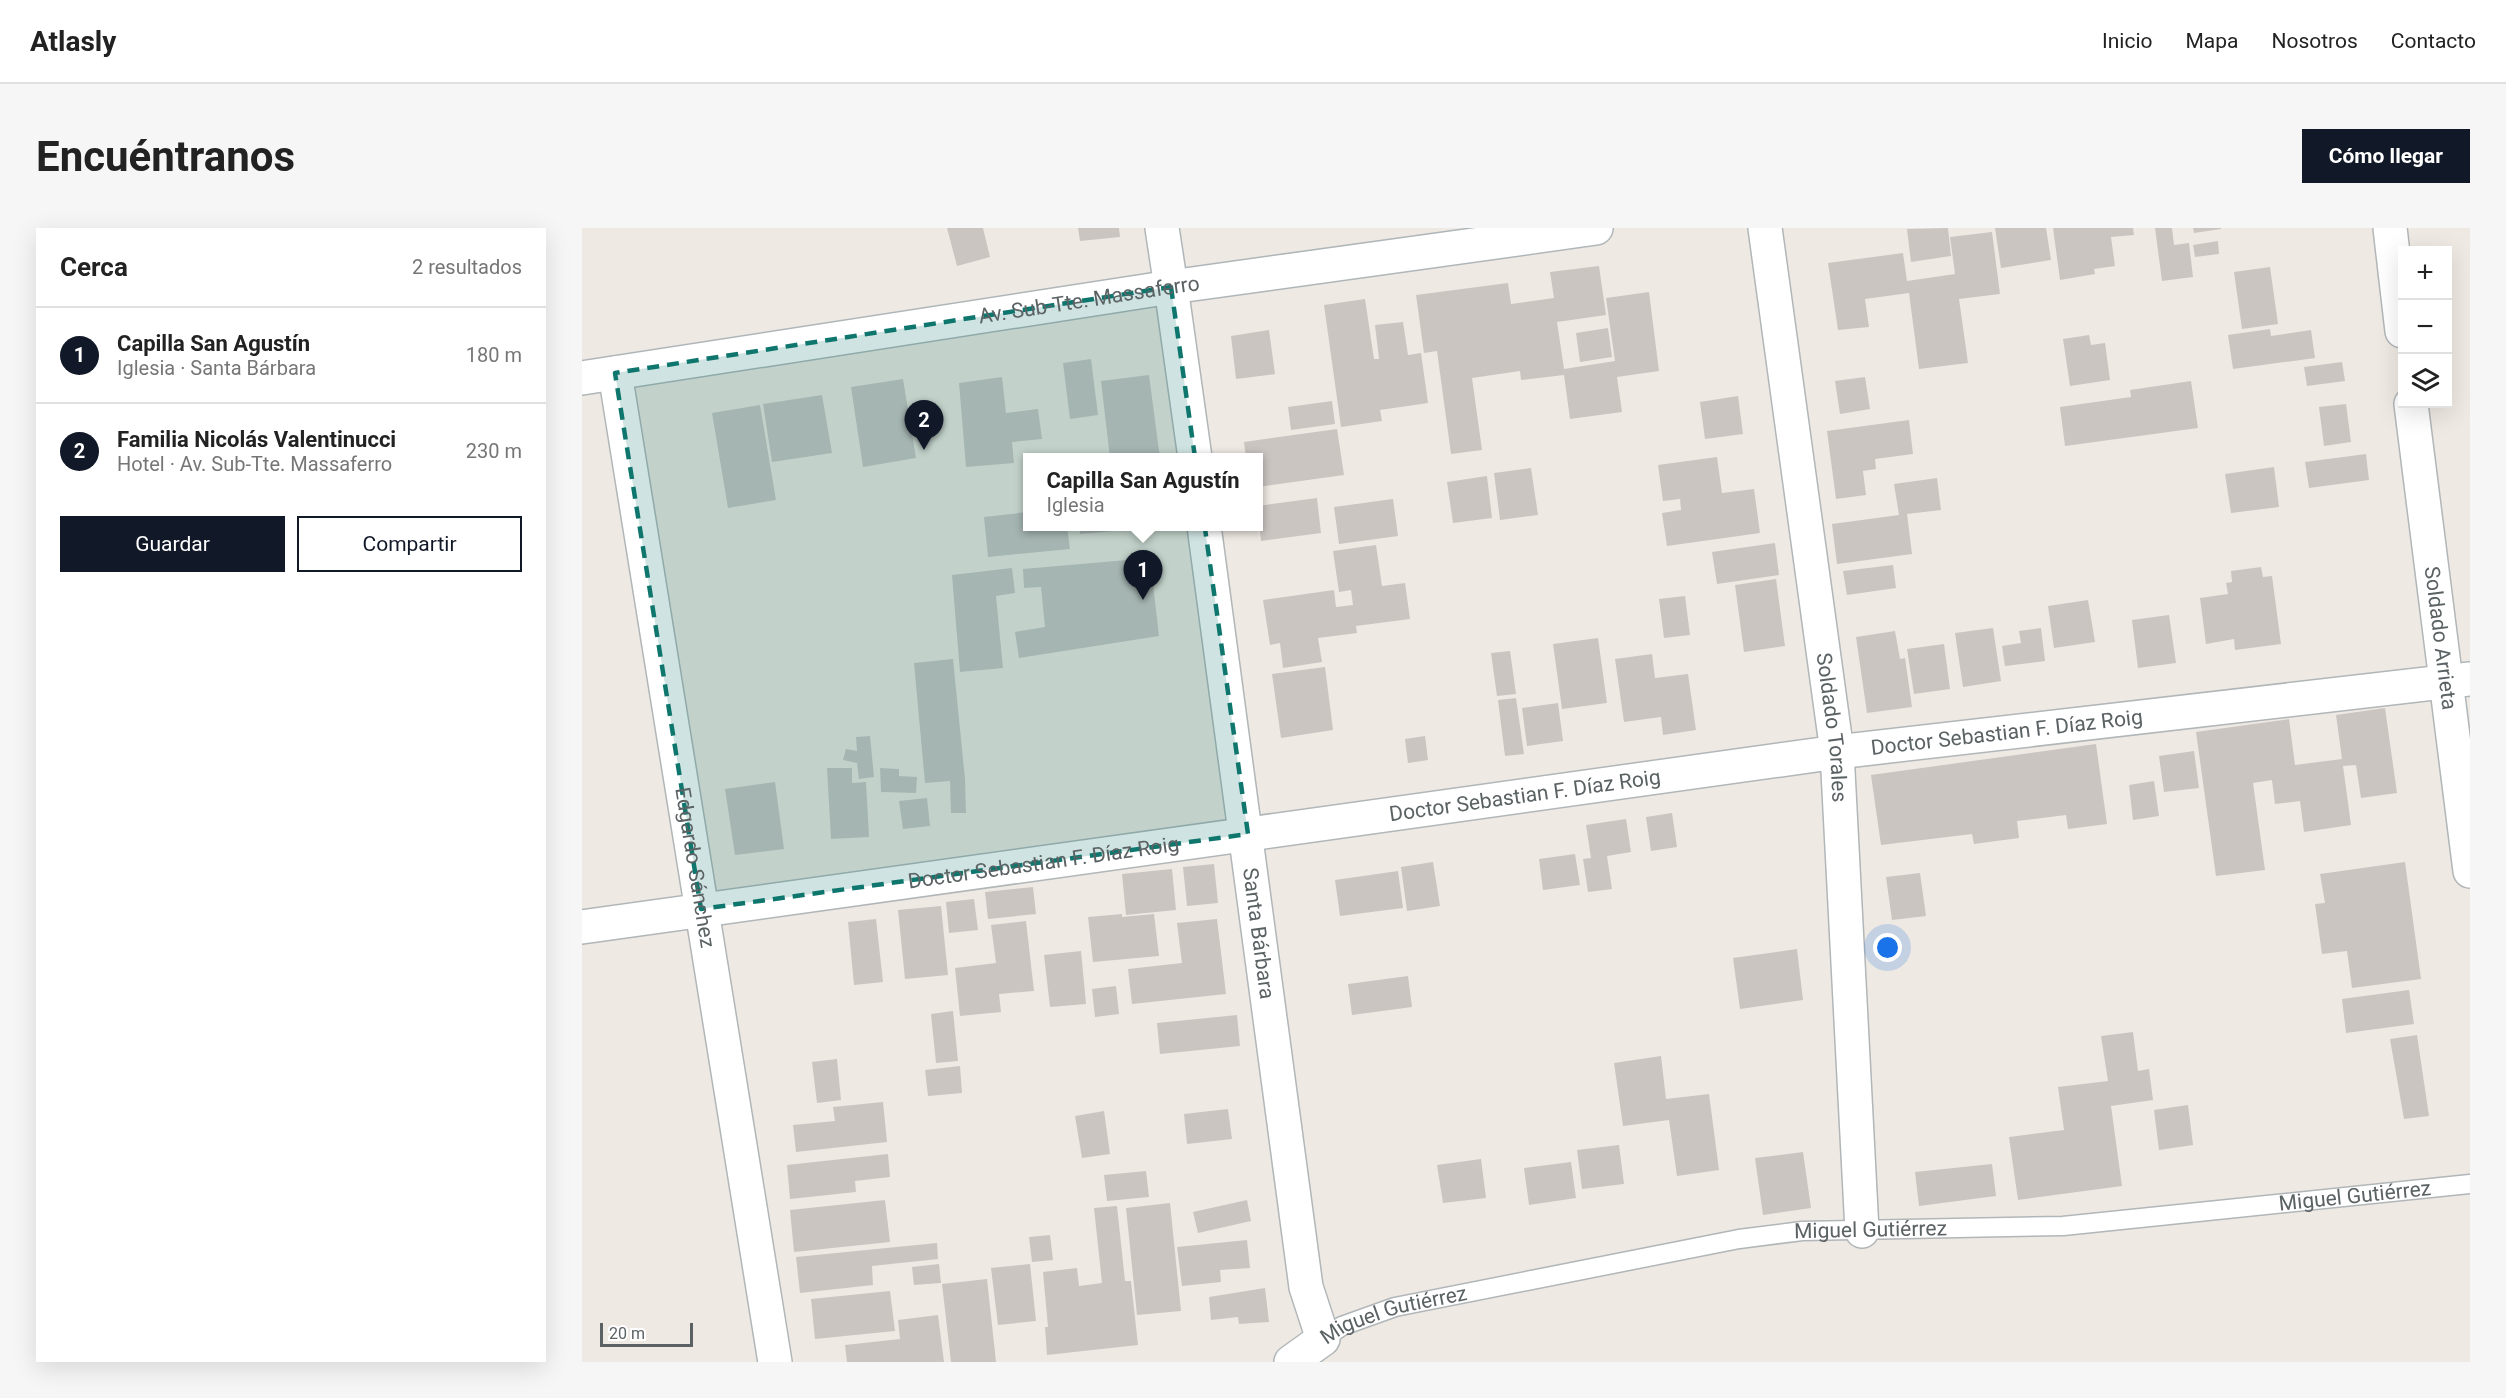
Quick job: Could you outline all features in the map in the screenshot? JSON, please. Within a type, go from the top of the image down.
[{"type":"street","points":[[1162,228],[1194,453]]},
{"type":"street","name":"Av. Sub-Tte. Massaferro","points":[[582,378],[1171,287],[1465,238],[1596,228]]},
{"type":"street","name":"Soldado Torales","points":[[1765,228],[1837,752],[1862,1231]]},
{"type":"street","points":[[2390,228],[2399,300]]},
{"type":"street","name":"Edgardo Sánchez","points":[[615,373],[775,1362]]},
{"type":"street","name":"Soldado Arrieta","points":[[2412,408],[2458,681],[2470,871]]},
{"type":"street","name":"Santa Bárbara","points":[[1205,531],[1248,834],[1306,1287],[1323,1339]]},
{"type":"street","name":"Doctor Sebastian F. Díaz Roig","points":[[582,927],[1837,752],[2458,681]]},
{"type":"street","name":"Miguel Gutiérrez","points":[[1291,1362],[1323,1339]]},
{"type":"lane","name":"Miguel Gutiérrez","points":[[1323,1339],[1342,1326],[1395,1306],[1739,1239],[1802,1231],[2063,1226],[2470,1184]]},
{"type":"highlighted area","points":[[1171,287],[1248,834],[701,909],[615,373]]},
{"type":"building","points":[[947,228],[983,228],[990,257],[957,266]]},
{"type":"building","points":[[1078,228],[1119,228],[1120,237],[1080,241]]},
{"type":"building","points":[[1948,228],[1951,256],[1911,262],[1907,229]]},
{"type":"building","points":[[1995,228],[2046,228],[2051,260],[2001,268]]},
{"type":"building","points":[[2053,228],[2133,228],[2134,235],[2111,237],[2115,266],[2094,269],[2095,274],[2060,280]]},
{"type":"building","points":[[2155,228],[2172,228],[2174,245],[2189,243],[2193,277],[2162,281]]},
{"type":"building","points":[[2193,228],[2221,228],[2221,229],[2194,233]]},
{"type":"building","points":[[1992,232],[2000,294],[1959,299],[1968,363],[1919,369],[1909,293],[1865,299],[1869,327],[1838,330],[1828,263],[1903,253],[1907,281],[1955,274],[1950,237]]},
{"type":"building","points":[[2218,241],[2219,254],[2195,257],[2193,245]]},
{"type":"building","points":[[1599,266],[1606,315],[1557,322],[1564,369],[1615,361],[1606,298],[1649,292],[1659,371],[1617,377],[1622,412],[1570,419],[1564,375],[1521,380],[1520,371],[1472,378],[1482,450],[1451,454],[1437,351],[1424,353],[1416,295],[1508,283],[1511,304],[1554,298],[1550,272]]},
{"type":"building","points":[[2270,267],[2278,324],[2242,329],[2234,272]]},
{"type":"building","points":[[1365,299],[1374,359],[1379,359],[1375,325],[1403,322],[1408,355],[1421,353],[1428,403],[1380,410],[1382,421],[1341,427],[1324,305]]},
{"type":"building","points":[[1608,328],[1612,357],[1580,362],[1576,333]]},
{"type":"building","points":[[2270,329],[2271,336],[2311,330],[2315,358],[2233,369],[2228,335]]},
{"type":"building","points":[[1269,330],[1275,374],[1236,379],[1231,336]]},
{"type":"building","points":[[2089,335],[2091,345],[2105,343],[2110,380],[2070,386],[2063,339]]},
{"type":"building","points":[[1091,359],[1098,415],[1070,419],[1063,363]]},
{"type":"building","points":[[2342,362],[2345,381],[2307,386],[2304,367]]},
{"type":"building","points":[[1149,375],[1159,453],[1109,453],[1101,381]]},
{"type":"building","points":[[1002,377],[1006,413],[1038,409],[1042,439],[1012,442],[1014,463],[966,467],[959,383]]},
{"type":"building","points":[[1865,377],[1870,409],[1840,414],[1835,381]]},
{"type":"building","points":[[903,379],[916,458],[863,467],[851,387]]},
{"type":"building","points":[[2191,381],[2198,428],[2065,446],[2060,407],[2131,397],[2130,390]]},
{"type":"building","points":[[822,395],[832,453],[772,462],[763,404]]},
{"type":"building","points":[[1738,396],[1743,434],[1705,439],[1700,402]]},
{"type":"building","points":[[1332,401],[1335,424],[1291,430],[1288,407]]},
{"type":"building","points":[[2346,404],[2351,442],[2324,446],[2319,407]]},
{"type":"building","points":[[760,405],[776,500],[728,508],[712,413]]},
{"type":"building","points":[[1909,420],[1913,454],[1875,459],[1876,469],[1863,471],[1866,495],[1836,499],[1827,431]]},
{"type":"building","points":[[1337,429],[1344,475],[1263,486],[1263,453],[1245,453],[1244,442]]},
{"type":"building","points":[[2366,454],[2369,480],[2309,488],[2305,462]]},
{"type":"building","points":[[1717,457],[1722,493],[1754,489],[1760,533],[1667,546],[1662,513],[1681,510],[1680,499],[1663,501],[1658,465]]},
{"type":"building","points":[[2274,467],[2279,507],[2231,513],[2225,474]]},
{"type":"building","points":[[1531,468],[1538,515],[1500,520],[1494,473]]},
{"type":"building","points":[[1487,476],[1492,518],[1453,523],[1447,482]]},
{"type":"building","points":[[1937,478],[1941,510],[1907,514],[1912,554],[1837,564],[1832,524],[1899,515],[1894,484]]},
{"type":"building","points":[[1317,498],[1321,533],[1261,541],[1263,505]]},
{"type":"building","points":[[1393,499],[1398,536],[1339,544],[1334,507]]},
{"type":"building","points":[[1023,513],[1023,531],[1068,531],[1070,549],[988,557],[984,517]]},
{"type":"building","points":[[1080,531],[1114,531],[1080,534]]},
{"type":"building","points":[[1775,543],[1779,575],[1717,584],[1712,552]]},
{"type":"building","points":[[1376,545],[1382,586],[1405,583],[1410,619],[1356,626],[1357,633],[1318,638],[1322,662],[1283,668],[1280,643],[1270,645],[1263,600],[1334,590],[1336,607],[1353,605],[1351,590],[1339,592],[1333,551]]},
{"type":"building","points":[[1150,558],[1159,636],[1019,658],[1015,632],[1045,627],[1041,587],[1024,588],[1023,569]]},
{"type":"building","points":[[1893,565],[1896,588],[1847,595],[1843,571]]},
{"type":"building","points":[[2261,567],[2263,577],[2272,576],[2281,644],[2235,650],[2234,639],[2206,644],[2200,598],[2228,594],[2226,583],[2232,582],[2231,571]]},
{"type":"building","points":[[1012,568],[1015,593],[996,596],[1003,668],[960,672],[952,575]]},
{"type":"building","points":[[1776,579],[1785,646],[1744,652],[1735,585]]},
{"type":"building","points":[[1685,596],[1690,635],[1664,638],[1659,599]]},
{"type":"building","points":[[2088,600],[2095,642],[2054,648],[2048,606]]},
{"type":"building","points":[[2169,615],[2176,663],[2138,668],[2132,620]]},
{"type":"building","points":[[1993,628],[2001,681],[1963,687],[1955,633]]},
{"type":"building","points":[[2041,628],[2045,661],[2005,666],[2002,646],[2021,643],[2019,631]]},
{"type":"building","points":[[1895,631],[1900,659],[1905,658],[1912,707],[1867,713],[1856,637]]},
{"type":"building","points":[[1598,638],[1607,703],[1562,709],[1553,644]]},
{"type":"building","points":[[1944,644],[1950,689],[1914,694],[1907,649]]},
{"type":"building","points":[[1510,651],[1516,694],[1497,696],[1491,653]]},
{"type":"building","points":[[1652,654],[1655,678],[1688,674],[1696,730],[1663,735],[1661,717],[1624,722],[1615,659]]},
{"type":"building","points":[[953,659],[965,779],[966,813],[951,813],[950,781],[925,783],[914,663]]},
{"type":"building","points":[[1325,667],[1333,730],[1281,738],[1272,674]]},
{"type":"building","points":[[1516,698],[1524,754],[1505,756],[1498,700]]},
{"type":"building","points":[[1558,703],[1563,741],[1527,746],[1522,708]]},
{"type":"building","points":[[2385,708],[2397,793],[2361,798],[2356,765],[2343,766],[2351,825],[2304,832],[2300,801],[2275,804],[2272,780],[2253,783],[2265,870],[2216,876],[2196,732],[2289,719],[2295,765],[2342,759],[2336,715]]},
{"type":"building","points":[[870,736],[874,777],[859,779],[857,763],[843,760],[846,749],[857,751],[856,737]]},
{"type":"building","points":[[1425,736],[1428,760],[1408,763],[1405,739]]},
{"type":"building","points":[[2096,744],[2107,824],[2068,829],[2066,815],[2017,821],[2019,838],[1974,844],[1972,834],[1881,845],[1871,775]]},
{"type":"building","points":[[2194,751],[2199,788],[2164,792],[2159,756]]},
{"type":"building","points":[[827,768],[852,768],[852,783],[866,782],[869,837],[831,839]]},
{"type":"building","points":[[880,768],[899,769],[899,776],[917,777],[916,793],[881,792]]},
{"type":"building","points":[[2154,781],[2159,816],[2133,820],[2129,785]]},
{"type":"building","points":[[775,782],[784,849],[735,855],[725,789]]},
{"type":"building","points":[[927,798],[930,826],[903,829],[899,801]]},
{"type":"building","points":[[1672,813],[1677,847],[1651,851],[1646,817]]},
{"type":"building","points":[[1626,819],[1631,852],[1607,856],[1612,889],[1588,892],[1583,859],[1591,858],[1586,825]]},
{"type":"building","points":[[1575,854],[1580,885],[1543,890],[1539,859]]},
{"type":"building","points":[[1433,862],[1440,906],[1407,911],[1401,867]]},
{"type":"building","points":[[2405,862],[2421,979],[2352,988],[2347,951],[2322,954],[2315,904],[2325,903],[2320,874]]},
{"type":"building","points":[[1214,864],[1218,903],[1187,906],[1183,867]]},
{"type":"building","points":[[1172,869],[1176,910],[1126,915],[1122,874]]},
{"type":"building","points":[[1398,871],[1403,908],[1340,916],[1335,880]]},
{"type":"building","points":[[1920,873],[1926,916],[1892,920],[1886,877]]},
{"type":"building","points":[[1033,887],[1036,914],[988,919],[985,892]]},
{"type":"building","points":[[974,899],[978,930],[949,933],[946,902]]},
{"type":"building","points":[[941,906],[948,975],[905,979],[898,910]]},
{"type":"building","points":[[1122,914],[1122,917],[1154,914],[1159,956],[1093,962],[1088,917]]},
{"type":"building","points":[[876,919],[883,982],[854,985],[848,922]]},
{"type":"building","points":[[1217,919],[1226,994],[1132,1004],[1128,969],[1182,963],[1177,923]]},
{"type":"building","points":[[1026,921],[1034,991],[999,994],[1001,1012],[960,1016],[955,968],[996,963],[991,925]]},
{"type":"building","points":[[1797,949],[1803,1000],[1740,1009],[1733,958]]},
{"type":"building","points":[[1081,951],[1086,1004],[1050,1007],[1044,955]]},
{"type":"building","points":[[1408,976],[1412,1007],[1352,1015],[1348,984]]},
{"type":"building","points":[[1116,986],[1119,1014],[1095,1017],[1092,989]]},
{"type":"building","points":[[2409,990],[2414,1024],[2346,1033],[2342,999]]},
{"type":"building","points":[[953,1011],[958,1061],[936,1063],[931,1014]]},
{"type":"building","points":[[1237,1015],[1240,1046],[1160,1054],[1157,1023]]},
{"type":"building","points":[[2133,1032],[2138,1071],[2149,1069],[2153,1100],[2111,1106],[2122,1186],[2018,1200],[2009,1137],[2064,1130],[2058,1087],[2108,1081],[2101,1036]]},
{"type":"building","points":[[2417,1035],[2429,1116],[2404,1119],[2390,1039]]},
{"type":"building","points":[[1661,1056],[1666,1099],[1709,1094],[1719,1170],[1677,1176],[1669,1120],[1623,1126],[1614,1063]]},
{"type":"building","points":[[837,1059],[841,1100],[817,1103],[812,1062]]},
{"type":"building","points":[[960,1066],[962,1093],[928,1096],[925,1070]]},
{"type":"building","points":[[883,1102],[887,1142],[796,1152],[793,1125],[835,1121],[833,1107]]},
{"type":"building","points":[[2188,1105],[2193,1145],[2159,1150],[2154,1110]]},
{"type":"building","points":[[1228,1109],[1232,1139],[1187,1144],[1184,1114]]},
{"type":"building","points":[[1104,1111],[1110,1154],[1082,1158],[1075,1116]]},
{"type":"building","points":[[1619,1145],[1624,1184],[1582,1189],[1577,1150]]},
{"type":"building","points":[[1803,1152],[1811,1208],[1763,1215],[1755,1158]]},
{"type":"building","points":[[888,1154],[890,1177],[855,1181],[856,1192],[790,1199],[787,1165]]},
{"type":"building","points":[[1481,1159],[1486,1198],[1443,1203],[1437,1165]]},
{"type":"building","points":[[1571,1162],[1576,1198],[1529,1205],[1524,1168]]},
{"type":"building","points":[[1992,1164],[1996,1196],[1919,1206],[1915,1172]]},
{"type":"building","points":[[1146,1171],[1149,1197],[1107,1201],[1104,1175]]},
{"type":"building","points":[[885,1200],[890,1242],[794,1252],[790,1210]]},
{"type":"building","points":[[1247,1200],[1251,1221],[1198,1233],[1193,1212]]},
{"type":"building","points":[[1170,1203],[1181,1311],[1137,1315],[1126,1208]]},
{"type":"building","points":[[1117,1206],[1125,1281],[1131,1281],[1138,1345],[1047,1355],[1045,1327],[1048,1327],[1043,1272],[1077,1268],[1079,1286],[1102,1283],[1094,1208]]},
{"type":"building","points":[[1050,1235],[1053,1260],[1032,1262],[1029,1237]]},
{"type":"building","points":[[1247,1240],[1250,1268],[1220,1270],[1221,1282],[1182,1286],[1177,1247]]},
{"type":"building","points":[[937,1243],[938,1259],[872,1266],[873,1285],[800,1293],[796,1257]]},
{"type":"building","points":[[939,1264],[941,1283],[914,1285],[912,1267]]},
{"type":"building","points":[[1030,1264],[1036,1321],[998,1325],[991,1268]]},
{"type":"building","points":[[987,1279],[996,1362],[951,1362],[942,1284]]},
{"type":"building","points":[[1265,1288],[1269,1322],[1239,1324],[1238,1317],[1211,1320],[1209,1297]]},
{"type":"building","points":[[890,1291],[895,1331],[815,1339],[811,1299]]},
{"type":"building","points":[[938,1315],[944,1362],[847,1362],[845,1345],[900,1339],[898,1320]]},
{"type":"place","name":"Familia Nicolás Valentinucci","points":[[924,450]]},
{"type":"place","name":"Capilla San Agustín","points":[[1143,600]]}]
